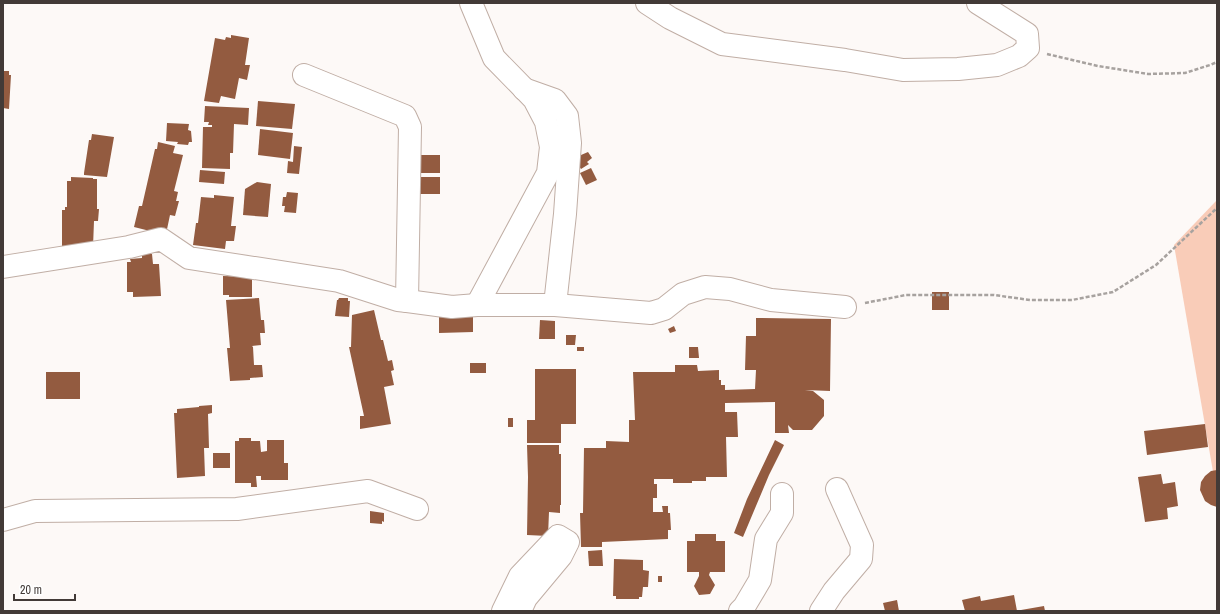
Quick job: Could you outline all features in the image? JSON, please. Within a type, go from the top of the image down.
[{"type":"street","points":[[471,3],[494,58],[534,99],[546,122],[551,147],[548,172],[477,305]]},
{"type":"street","points":[[647,3],[670,18],[722,44],[845,60],[903,70],[958,69],[997,64],[1020,56],[1028,48],[1027,34],[978,3]]},
{"type":"street","points":[[304,75],[405,116],[410,127],[407,301]]},
{"type":"street","points":[[524,89],[554,100],[567,116],[570,143],[565,214],[555,305]]},
{"type":"street","points":[[3,267],[129,247],[161,238],[188,258],[339,281],[398,300],[452,307],[477,305],[555,305],[651,313],[664,309],[683,294],[705,286],[730,289],[771,300],[844,308]]},
{"type":"street","points":[[821,611],[834,591],[861,559],[862,545],[837,488]]},
{"type":"street","points":[[3,520],[35,511],[237,509],[368,492],[417,509]]},
{"type":"street","points":[[740,611],[760,580],[766,539],[782,513],[782,494]]},
{"type":"street","points":[[503,611],[520,576],[558,536],[568,542],[561,556],[526,598],[520,611]]},
{"type":"path","points":[[1028,48],[1098,66],[1148,74],[1185,73],[1217,62]]},
{"type":"path","points":[[844,308],[906,295],[994,295],[1030,300],[1072,300],[1113,292],[1156,265],[1217,208]]},
{"type":"shaded area","points":[[1217,200],[1217,495],[1174,245]]},
{"type":"building","points":[[231,35],[249,38],[245,65],[250,65],[247,80],[239,78],[235,99],[221,96],[219,103],[204,101],[215,38],[225,40],[226,37],[231,38]]},
{"type":"building","points":[[3,71],[9,71],[9,75],[11,75],[9,109],[3,108]]},
{"type":"building","points":[[258,101],[295,104],[292,129],[256,126]]},
{"type":"building","points":[[205,106],[249,108],[248,125],[234,124],[233,153],[230,153],[230,169],[202,168],[203,127],[212,127],[212,125],[208,125],[209,122],[204,122]]},
{"type":"building","points":[[167,123],[189,124],[188,130],[191,131],[192,142],[189,142],[188,145],[166,141]]},
{"type":"building","points":[[260,129],[293,133],[290,159],[258,155]]},
{"type":"building","points":[[92,134],[114,137],[107,177],[84,175],[89,140],[91,140]]},
{"type":"building","points":[[158,142],[175,146],[173,153],[183,155],[174,191],[178,192],[176,201],[179,201],[175,216],[170,215],[166,234],[134,227],[139,206],[142,206],[155,149],[157,149]]},
{"type":"building","points":[[294,146],[302,147],[299,174],[287,173],[288,161],[293,162]]},
{"type":"building","points":[[588,152],[592,158],[587,162],[589,164],[581,169],[574,159],[581,154]]},
{"type":"building","points":[[417,155],[440,155],[440,173],[417,173]]},
{"type":"building","points":[[591,168],[597,180],[586,185],[580,173]]},
{"type":"building","points":[[200,170],[225,172],[224,184],[199,182]]},
{"type":"building","points":[[71,177],[97,179],[97,209],[99,209],[98,221],[94,221],[93,247],[62,247],[62,210],[65,210],[65,207],[67,207],[67,181],[71,181]]},
{"type":"building","points":[[417,177],[440,177],[440,194],[417,194]]},
{"type":"building","points":[[257,182],[271,184],[268,217],[243,215],[245,189]]},
{"type":"building","points":[[287,192],[298,193],[296,213],[284,212],[285,206],[282,206],[283,197],[286,197]]},
{"type":"building","points":[[214,195],[234,197],[231,226],[236,226],[234,241],[226,241],[225,249],[193,245],[196,223],[198,223],[201,197],[214,198]]},
{"type":"building","points":[[142,254],[152,254],[153,264],[159,264],[161,296],[133,297],[133,292],[127,292],[127,262],[131,262],[130,259],[142,258]]},
{"type":"building","points":[[223,276],[252,277],[252,297],[229,297],[229,295],[223,295]]},
{"type":"building","points":[[932,292],[949,292],[949,310],[932,310]]},
{"type":"building","points":[[259,298],[261,320],[264,320],[265,333],[260,333],[261,345],[252,346],[254,365],[262,365],[263,377],[250,378],[250,380],[230,381],[227,348],[230,348],[226,300]]},
{"type":"building","points":[[339,298],[348,298],[348,301],[350,301],[349,317],[335,316],[337,300]]},
{"type":"building","points":[[374,310],[388,361],[392,360],[394,370],[391,371],[394,385],[384,387],[391,424],[360,429],[360,416],[364,416],[349,347],[351,347],[352,315]]},
{"type":"building","points":[[473,314],[473,332],[439,333],[439,315]]},
{"type":"building","points":[[756,318],[831,319],[830,391],[805,390],[813,391],[824,400],[824,416],[812,430],[793,430],[788,425],[789,433],[775,433],[775,402],[725,403],[725,412],[737,412],[738,437],[726,437],[727,477],[706,477],[706,481],[692,481],[692,483],[673,483],[673,479],[654,479],[654,484],[657,484],[657,498],[653,498],[653,512],[663,512],[662,506],[668,506],[671,530],[668,530],[668,539],[602,542],[602,547],[581,547],[580,513],[583,513],[584,448],[606,448],[606,441],[629,442],[629,420],[635,420],[633,372],[675,372],[675,365],[697,365],[698,371],[719,370],[719,380],[721,380],[721,385],[725,385],[725,390],[755,389],[756,370],[745,370],[746,336],[756,336]]},
{"type":"building","points":[[540,320],[555,321],[555,339],[539,339]]},
{"type":"building","points":[[674,326],[676,331],[670,333],[668,329]]},
{"type":"building","points":[[566,335],[576,335],[575,345],[566,345]]},
{"type":"building","points":[[577,347],[584,347],[584,351],[577,351]]},
{"type":"building","points":[[689,347],[698,347],[699,358],[689,358]]},
{"type":"building","points":[[470,363],[486,363],[486,373],[470,373]]},
{"type":"building","points":[[535,369],[576,369],[576,424],[561,424],[561,443],[527,443],[527,420],[535,420]]},
{"type":"building","points":[[46,372],[80,372],[80,399],[46,399]]},
{"type":"building","points":[[212,405],[212,413],[208,414],[209,448],[204,448],[205,476],[177,478],[174,413],[177,413],[177,409]]},
{"type":"building","points":[[508,418],[513,418],[513,427],[508,427]]},
{"type":"building","points":[[1205,424],[1208,447],[1147,455],[1144,431]]},
{"type":"building","points":[[239,438],[251,438],[251,441],[260,441],[261,452],[267,451],[267,440],[284,440],[284,463],[288,463],[288,480],[261,480],[261,476],[256,476],[257,487],[251,487],[251,483],[235,483],[235,441],[239,441]]},
{"type":"building","points":[[775,440],[784,445],[769,475],[743,537],[734,533],[747,499]]},
{"type":"building","points":[[527,445],[559,445],[559,454],[561,454],[561,505],[560,513],[549,512],[548,536],[527,535]]},
{"type":"building","points":[[213,453],[230,453],[230,468],[213,468]]},
{"type":"building","points":[[1217,470],[1217,507],[1205,501],[1200,490],[1201,482],[1205,476],[1211,471]]},
{"type":"building","points":[[1161,474],[1163,484],[1175,482],[1178,506],[1167,508],[1168,519],[1145,522],[1138,477]]},
{"type":"building","points":[[370,511],[384,513],[384,522],[382,521],[382,524],[370,523]]},
{"type":"building","points":[[695,534],[716,534],[716,541],[725,541],[725,572],[710,572],[709,575],[715,585],[710,594],[699,595],[694,586],[699,576],[699,572],[687,572],[687,541],[695,541]]},
{"type":"building","points":[[602,550],[603,566],[589,566],[588,551]]},
{"type":"building","points":[[614,559],[643,560],[643,570],[649,571],[648,587],[643,587],[642,597],[639,597],[639,599],[616,599],[616,596],[613,596]]},
{"type":"building","points":[[658,576],[662,576],[662,582],[658,582]]},
{"type":"building","points":[[1014,595],[1017,611],[965,611],[962,600],[980,596],[981,601]]},
{"type":"building","points":[[897,600],[899,611],[885,611],[883,603]]},
{"type":"building","points":[[1044,606],[1045,611],[1021,611],[1021,610]]}]
